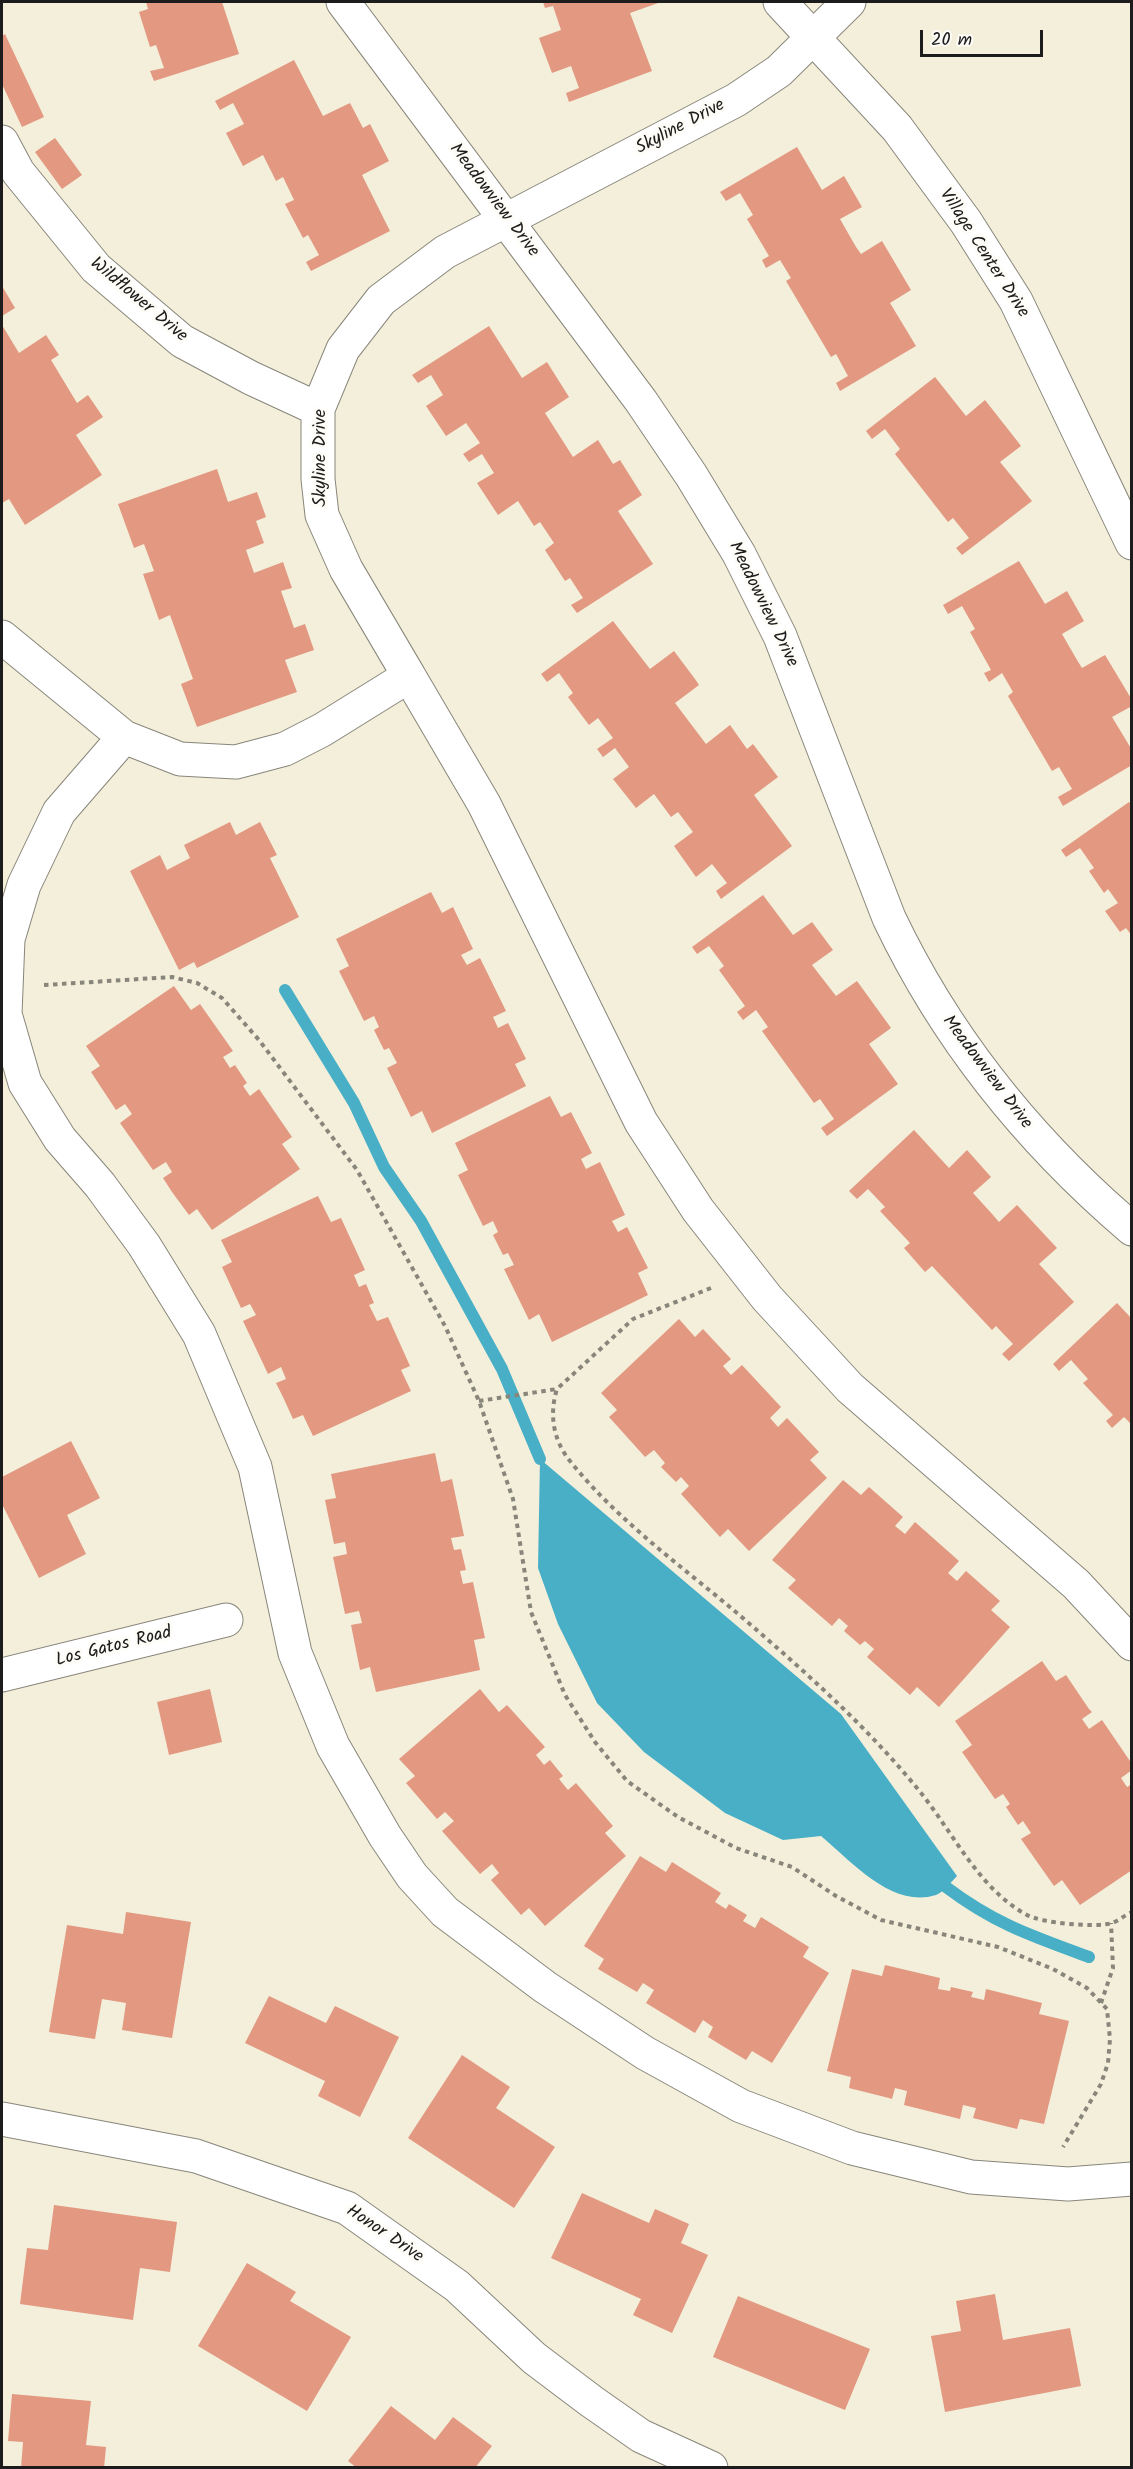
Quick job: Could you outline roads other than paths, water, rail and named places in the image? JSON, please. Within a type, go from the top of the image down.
[{"type":"street","name":"Meadowview Drive","points":[[342,2],[641,401],[691,475],[739,554],[780,636],[890,918],[932,998],[959,1042],[1033,1136],[1079,1184],[1131,1229]]},
{"type":"street","name":"Village Center Drive","points":[[780,2],[897,128],[966,222],[1016,301],[1131,543]]},
{"type":"street","name":"Skyline Drive","points":[[849,2],[779,71],[736,100],[445,252],[381,300],[343,349],[318,409],[318,479],[322,515],[346,569],[484,804],[641,1122],[698,1210],[767,1298],[850,1388],[1076,1584],[1131,1644]]},
{"type":"street","name":"Wildflower Drive","points":[[2,142],[18,172],[96,268],[182,341],[251,378],[318,409]]},
{"type":"street","points":[[2,637],[124,737],[180,759],[236,762],[285,749],[322,730],[409,676]]},
{"type":"street","points":[[124,737],[58,812],[24,885],[8,939],[5,1014],[25,1083],[60,1139],[100,1185],[144,1245],[199,1334],[255,1467],[295,1653],[333,1746],[385,1836],[412,1876],[445,1912],[545,1987],[645,2054],[741,2106],[852,2148],[971,2177],[1068,2184],[1131,2179]]},
{"type":"street","name":"Los Gatos Road","points":[[2,1675],[226,1620]]},
{"type":"street","name":"Honor Drive","points":[[2,2119],[196,2156],[347,2208],[457,2286],[534,2358],[591,2401],[641,2436],[711,2468]]},
{"type":"water","points":[[540,1459],[841,1714],[957,1876],[945,1889],[939,1894],[920,1898],[904,1895],[873,1880],[821,1836],[783,1840],[725,1813],[644,1752],[597,1703],[558,1624],[538,1568]]},
{"type":"waterway","points":[[285,990],[354,1103],[384,1167],[421,1221],[502,1369],[540,1459]]},
{"type":"waterway","points":[[946,1887],[998,1920],[1089,1957]]}]
